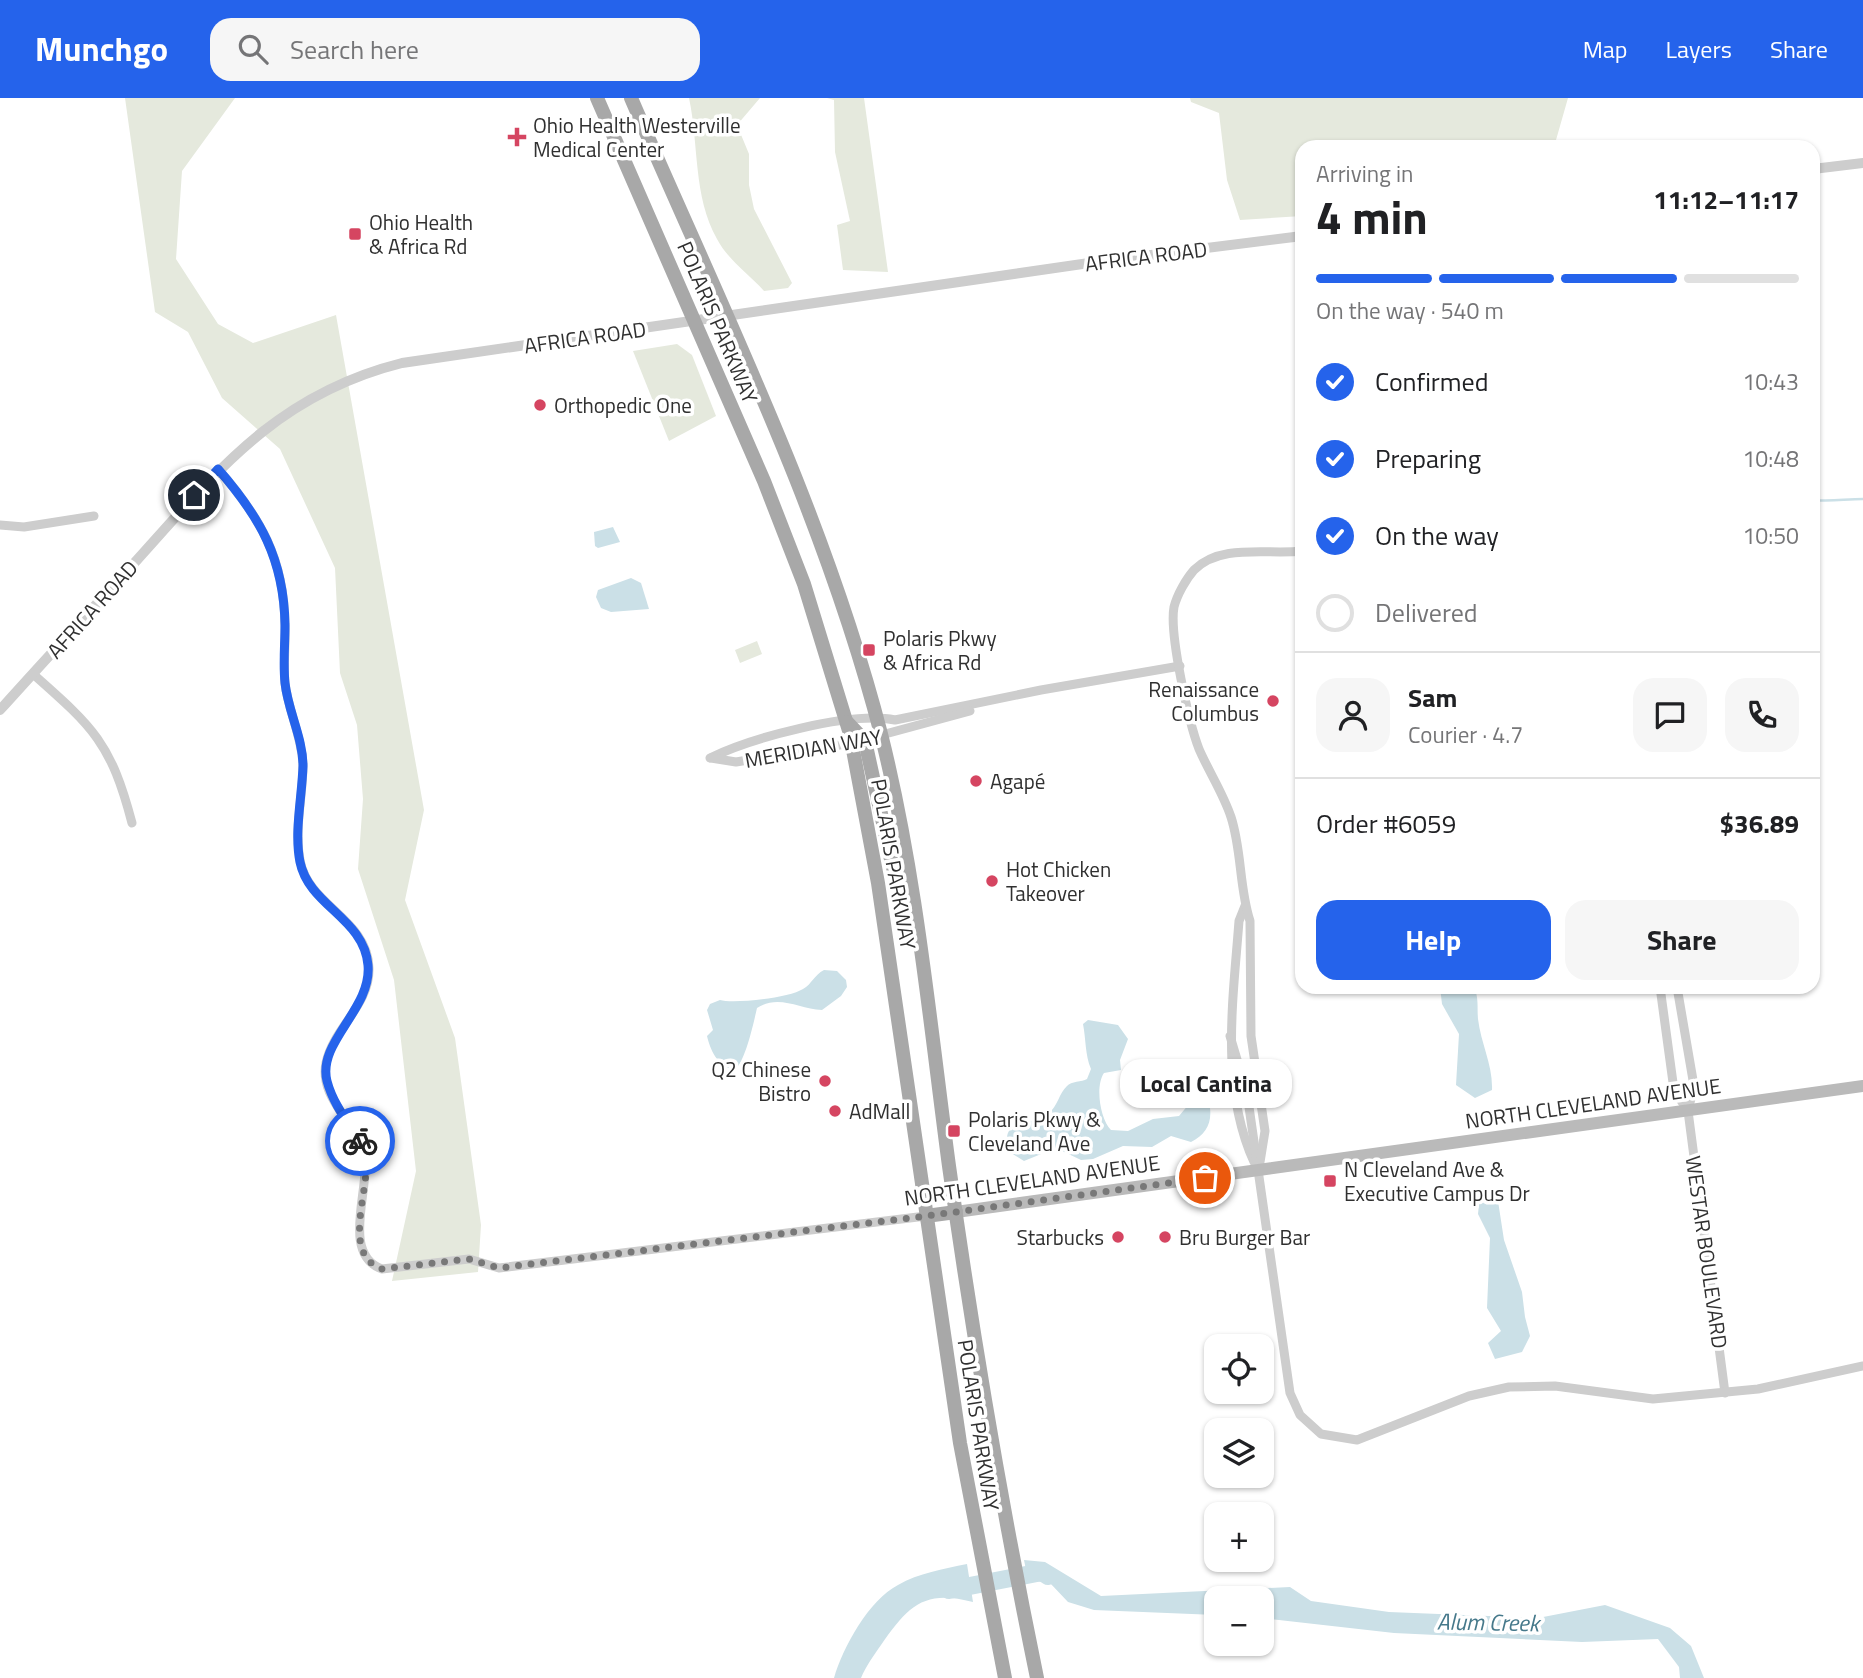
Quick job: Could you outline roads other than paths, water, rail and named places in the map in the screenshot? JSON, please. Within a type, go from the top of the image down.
[{"type":"main road","name":"POLARIS PARKWAY","points":[[597,98],[764,481],[804,584],[847,722]]},
{"type":"main road","name":"POLARIS PARKWAY","points":[[631,98],[832,570],[876,716],[912,901],[956,1212],[1009,1542],[1037,1678]]},
{"type":"main road","points":[[847,722],[858,742],[896,878],[912,901]]},
{"type":"main road","name":"POLARIS PARKWAY","points":[[858,742],[926,1216],[979,1547],[1005,1678]]},
{"type":"main road","name":"NORTH CLEVELAND AVENUE","points":[[926,1216],[1863,1086]]},
{"type":"street","points":[[1820,168],[1863,163]]},
{"type":"street","name":"AFRICA ROAD","points":[[0,710],[218,469],[293,409],[331,387],[373,370],[402,363],[1103,261],[1295,237]]},
{"type":"street","name":"NORTH CLEVELAND AVENUE","points":[[218,469],[261,523],[283,594],[285,685],[303,763],[300,861],[305,878],[318,896],[352,927],[367,954],[367,985],[326,1063],[326,1078],[333,1099],[360,1142],[366,1163],[360,1230],[364,1258],[371,1265],[382,1269],[469,1259],[499,1268],[926,1216]]},
{"type":"street","points":[[0,526],[24,527],[94,516]]},
{"type":"street","points":[[1258,1170],[1265,1132],[1251,1036],[1250,921],[1245,906],[1240,851],[1230,814],[1199,747],[1180,666],[1175,605],[1195,569],[1229,553],[1295,551]]},
{"type":"street","name":"MERIDIAN WAY","points":[[991,702],[954,716],[858,742],[736,762],[710,758],[734,746],[764,738],[876,716],[895,720],[1180,666]]},
{"type":"street","points":[[33,674],[76,712],[101,740],[116,769],[132,823]]},
{"type":"street","points":[[1245,906],[1239,921],[1230,1036],[1242,1136],[1258,1170],[1290,1393],[1300,1415],[1321,1434],[1343,1440],[1370,1438],[1469,1396],[1509,1387],[1555,1386],[1653,1399],[1725,1393],[1816,1379],[1863,1366]]},
{"type":"street","name":"WESTAR BOULEVARD","points":[[1661,994],[1674,1090],[1688,1111]]},
{"type":"street","name":"WESTAR BOULEVARD","points":[[1678,994],[1694,1086],[1688,1111],[1725,1393]]},
{"type":"water","points":[[613,527],[620,542],[598,548],[595,546],[594,532]]},
{"type":"water","points":[[631,578],[641,583],[649,609],[611,612],[601,608],[596,597],[598,590]]},
{"type":"water","points":[[824,970],[837,971],[846,980],[847,987],[841,996],[822,1010],[781,1002],[757,1008],[738,1066],[734,1070],[719,1061],[707,1036],[713,1030],[707,1010],[710,1004],[720,1000],[736,1001],[786,995],[806,987]]},
{"type":"water","points":[[1441,994],[1476,994],[1478,1019],[1491,1072],[1492,1090],[1475,1098],[1456,1085],[1459,1034],[1442,1004]]},
{"type":"water","points":[[1088,1020],[1118,1025],[1128,1039],[1120,1060],[1121,1070],[1104,1073],[1101,1079],[1099,1094],[1102,1111],[1111,1130],[1128,1131],[1153,1119],[1179,1116],[1189,1104],[1197,1102],[1210,1108],[1209,1124],[1200,1136],[1191,1142],[1171,1136],[1152,1147],[1123,1146],[1093,1159],[1081,1160],[1056,1148],[1024,1161],[1011,1153],[1007,1142],[1011,1128],[1048,1114],[1067,1086],[1087,1079],[1091,1069],[1083,1024]]},
{"type":"water","points":[[1488,1198],[1498,1201],[1504,1240],[1522,1292],[1530,1336],[1522,1352],[1495,1359],[1488,1343],[1501,1331],[1487,1308],[1490,1238],[1478,1214],[1479,1204]]},
{"type":"water","points":[[1024,1560],[1045,1562],[1101,1596],[1204,1591],[1204,1615],[1094,1610],[1068,1602],[1050,1583],[1028,1580]]},
{"type":"water","points":[[967,1564],[973,1602],[942,1598],[919,1604],[891,1631],[861,1678],[834,1678],[858,1626],[887,1592],[914,1577]]},
{"type":"water","points":[[1290,1587],[1311,1601],[1389,1612],[1538,1618],[1605,1605],[1670,1628],[1691,1646],[1704,1678],[1680,1678],[1679,1667],[1658,1639],[1582,1642],[1394,1633],[1274,1619],[1274,1588]]},
{"type":"waterway","points":[[1820,501],[1863,499]]},
{"type":"waterway","name":"Alum Creek","points":[[949,1590],[1042,1572],[1048,1576]]},
{"type":"place","name":"Ohio Health Westerville Medical Center","points":[[517,137]]},
{"type":"place","name":"Ohio Health & Africa Rd","points":[[355,234]]},
{"type":"place","name":"Orthopedic One","points":[[540,405]]},
{"type":"place","name":"Polaris Pkwy & Africa Rd","points":[[869,650]]},
{"type":"place","name":"Renaissance Columbus","points":[[1273,701]]},
{"type":"place","name":"Agapé","points":[[976,781]]},
{"type":"place","name":"Hot Chicken Takeover","points":[[992,881]]},
{"type":"place","name":"Q2 Chinese Bistro","points":[[825,1081]]},
{"type":"place","name":"AdMall","points":[[835,1111]]},
{"type":"place","name":"Polaris Pkwy & Cleveland Ave","points":[[954,1131]]},
{"type":"place","name":"Local Cantina","points":[[1205,1178]]},
{"type":"place","name":"N Cleveland Ave & Executive Campus Dr","points":[[1330,1181]]},
{"type":"place","name":"Starbucks","points":[[1118,1237]]},
{"type":"place","name":"Bru Burger Bar","points":[[1165,1237]]}]
